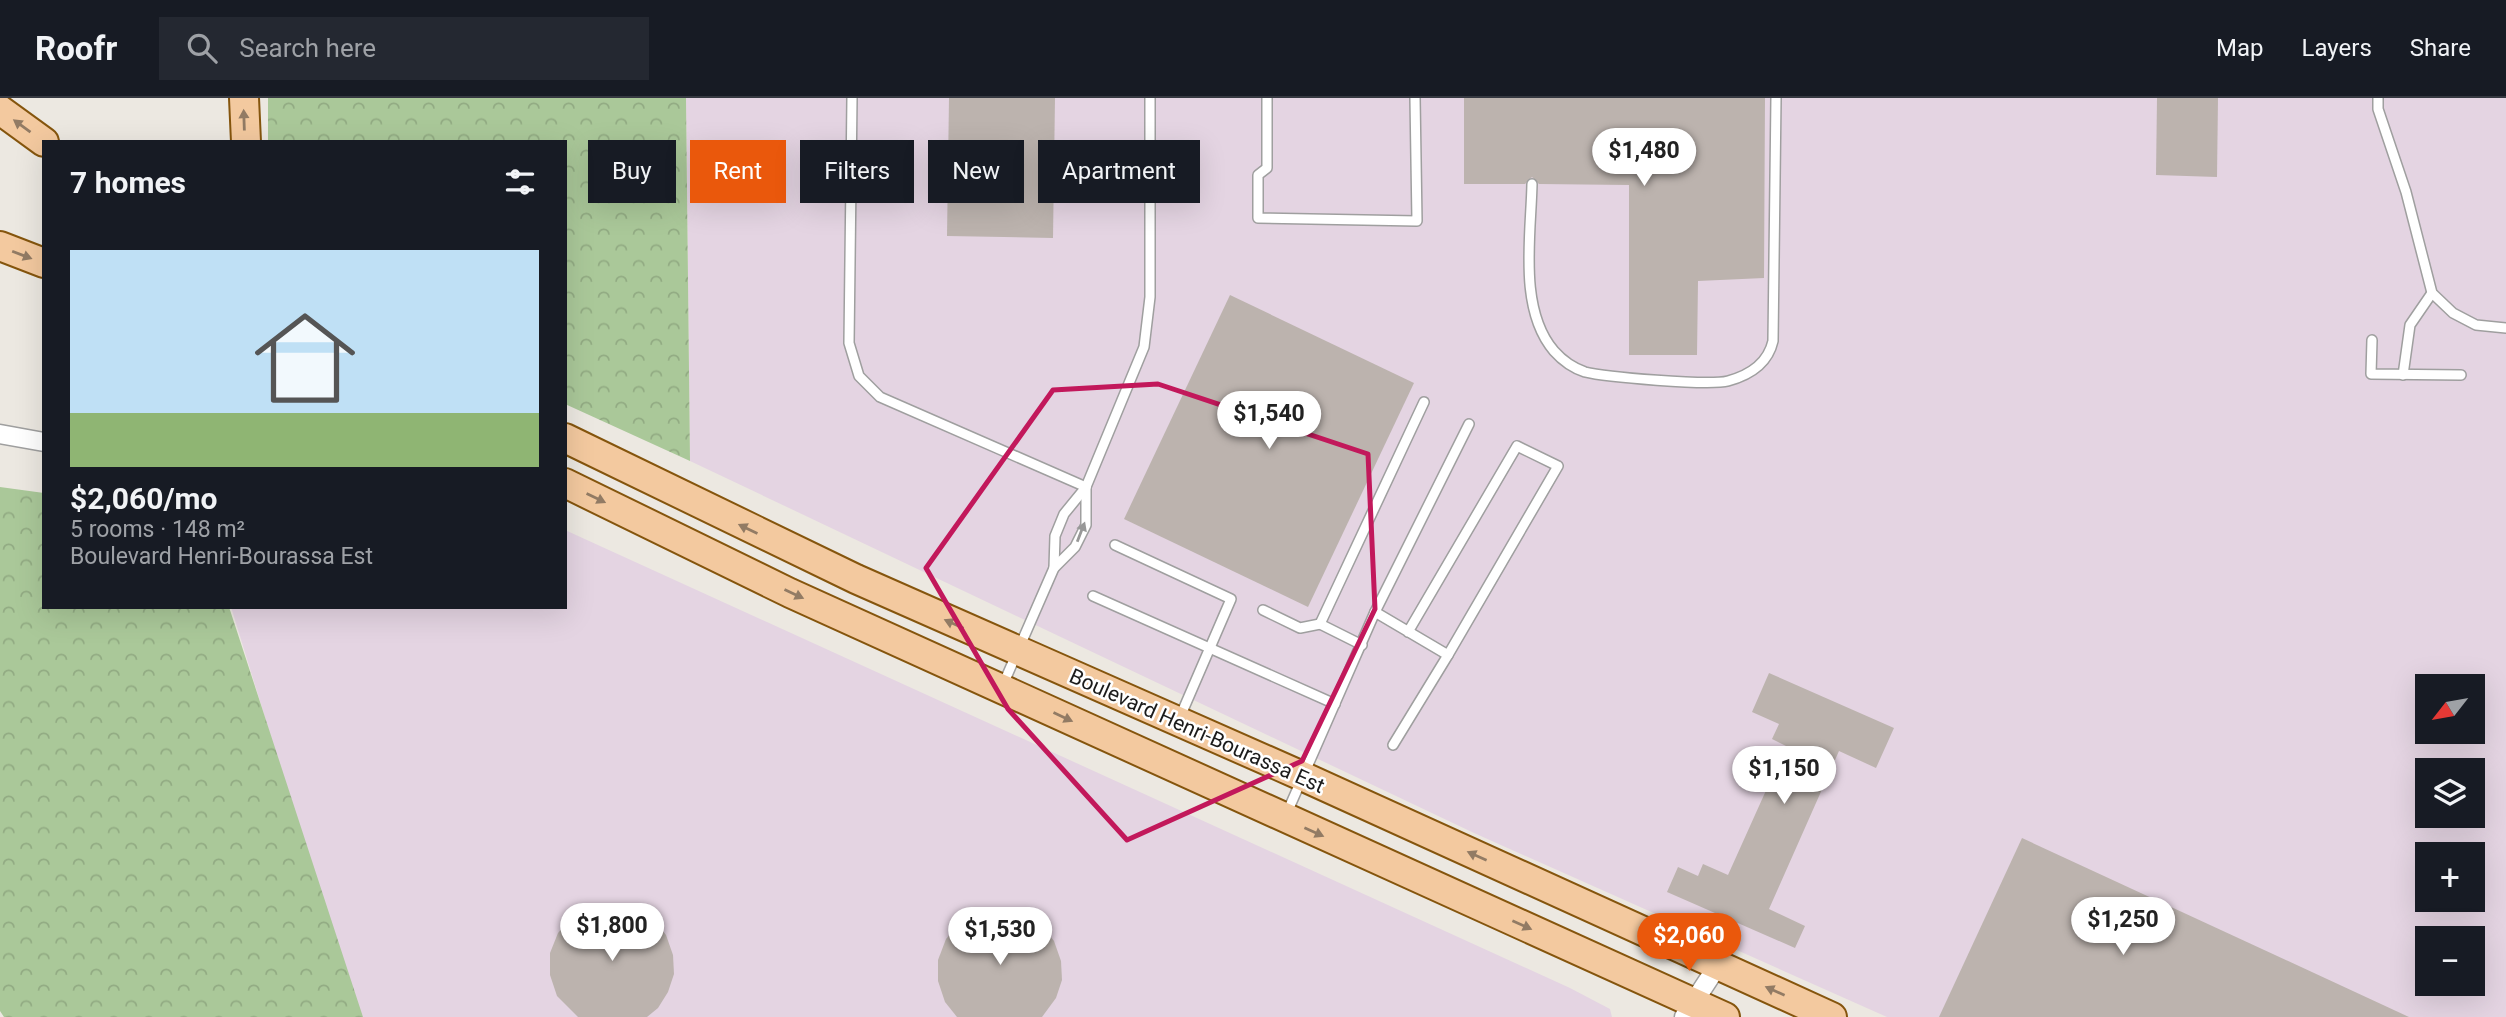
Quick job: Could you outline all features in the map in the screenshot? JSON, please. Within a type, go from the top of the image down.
[{"type":"main road","points":[[244,98],[246,140]]},
{"type":"main road","points":[[0,110],[42,141]]},
{"type":"main road","points":[[0,246],[42,262]]},
{"type":"main road","name":"Boulevard Henri-Bourassa Est","points":[[567,439],[781,545],[1301,776],[1832,1017]]},
{"type":"main road","name":"Boulevard Henri-Bourassa Est","points":[[567,484],[790,593],[1285,818],[1688,1010],[1725,1017]]},
{"type":"street","points":[[0,434],[42,442]]},
{"type":"street","points":[[1688,1010],[1718,965]]},
{"type":"lane","points":[[852,98],[849,343],[859,376],[880,397],[1086,487]]},
{"type":"lane","points":[[1001,688],[1054,568],[1055,536],[1065,514],[1086,487],[1137,369],[1149,323],[1150,98]]},
{"type":"lane","points":[[1266,98],[1267,168],[1258,175],[1258,218],[1417,221],[1415,98]]},
{"type":"lane","points":[[1532,184],[1532,289],[1539,324],[1554,352],[1573,367],[1596,374],[1713,384],[1737,378],[1760,366],[1767,358],[1773,341],[1776,98]]},
{"type":"lane","points":[[2378,98],[2378,109],[2406,192],[2432,293],[2453,313],[2476,325],[2506,327]]},
{"type":"lane","points":[[2403,375],[2410,325],[2432,293]]},
{"type":"lane","points":[[2372,340],[2371,374],[2461,375]]},
{"type":"lane","points":[[1320,624],[1424,402]]},
{"type":"lane","points":[[1285,818],[1301,776],[1375,612],[1469,424]]},
{"type":"lane","points":[[1392,745],[1448,655],[1558,466],[1517,446],[1408,632]]},
{"type":"lane","points":[[1054,568],[1076,547],[1086,525],[1086,487]]},
{"type":"lane","points":[[1115,545],[1231,599],[1178,722]]},
{"type":"lane","points":[[1093,596],[1335,704]]},
{"type":"lane","points":[[1263,610],[1300,628],[1320,624],[1362,645]]},
{"type":"lane","points":[[1375,612],[1448,655]]},
{"type":"highlighted area","points":[[1158,384],[1368,454],[1375,609],[1302,761],[1127,840],[1008,709],[926,568],[1053,390]]},
{"type":"shaded area","points":[[686,98],[2506,98],[2506,1017],[1887,1017],[1474,833],[690,461]]},
{"type":"shaded area","points":[[567,531],[1570,988],[1610,1009],[1612,1017],[357,1017],[232,609],[567,609]]},
{"type":"green space","points":[[268,98],[686,98],[690,461],[567,405],[567,140],[268,140]]},
{"type":"green space","points":[[0,487],[42,493],[42,609],[230,609],[363,1017],[4,1017],[0,1011]]},
{"type":"building","points":[[949,98],[1055,98],[1054,140],[1038,140],[1038,203],[1054,203],[1053,238],[947,236],[947,203],[1024,203],[1024,140],[948,140]]},
{"type":"building","points":[[1464,98],[1765,98],[1764,278],[1698,281],[1697,355],[1629,355],[1629,185],[1539,184],[1532,177],[1525,184],[1464,184]]},
{"type":"building","points":[[2157,98],[2218,98],[2217,177],[2156,175]]},
{"type":"building","points":[[1230,295],[1414,383],[1308,607],[1124,519]]},
{"type":"building","points":[[1769,673],[1894,728],[1876,768],[1839,751],[1769,909],[1805,926],[1795,948],[1667,892],[1678,867],[1698,876],[1703,864],[1728,875],[1786,746],[1772,739],[1779,724],[1752,712]]},
{"type":"building","points":[[2022,838],[2409,1017],[1939,1017]]},
{"type":"building","points":[[612,903],[634,907],[652,918],[666,935],[673,955],[674,974],[668,992],[658,1008],[647,1017],[578,1017],[557,996],[550,975],[550,953],[558,933],[572,917],[591,906]]},
{"type":"building","points":[[1001,909],[1022,913],[1041,924],[1054,941],[1061,961],[1062,980],[1056,998],[1042,1017],[957,1017],[945,1002],[938,981],[938,960],[946,939],[960,923],[979,912]]}]
